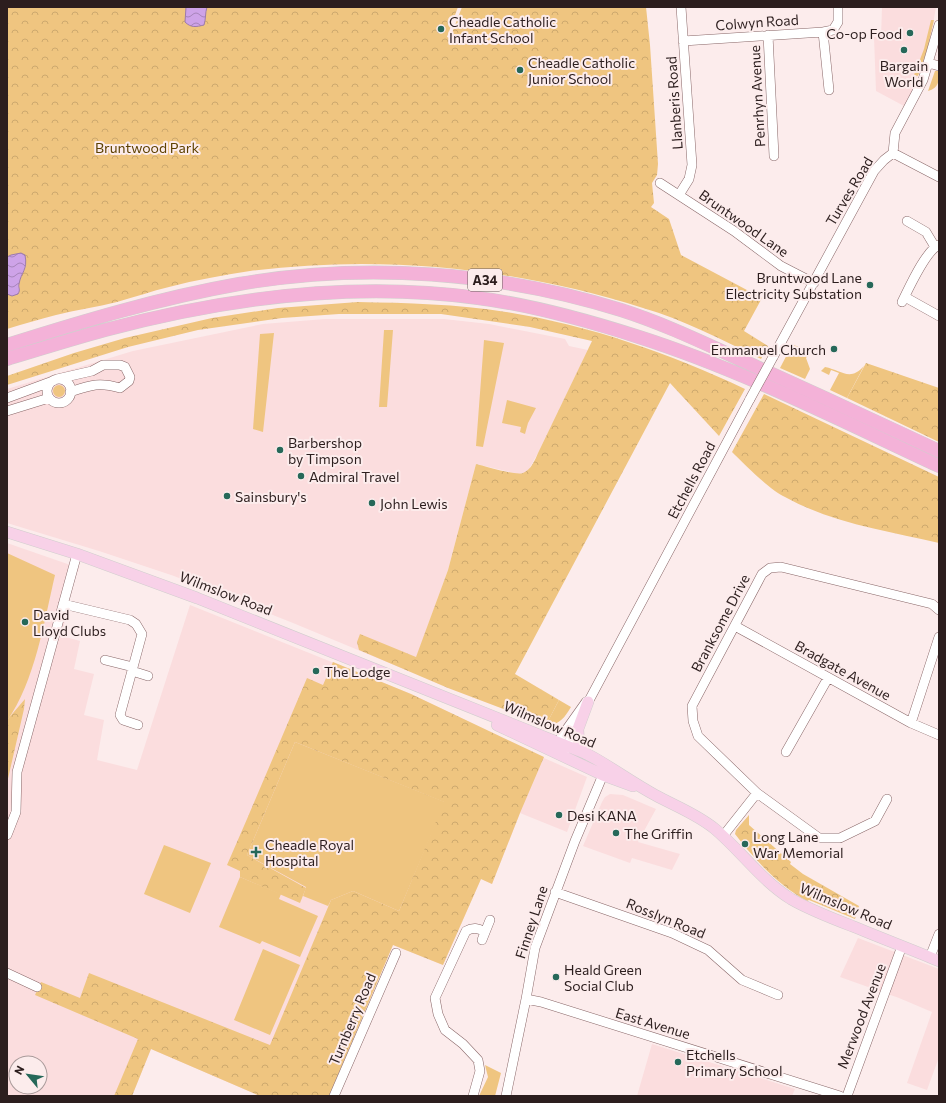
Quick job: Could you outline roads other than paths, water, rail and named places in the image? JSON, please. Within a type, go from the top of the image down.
[{"type":"highway","name":"A34","points":[[7,345],[58,329],[186,294],[270,279],[325,274],[366,273],[427,274],[482,280],[565,295],[623,311],[649,320],[708,344],[939,451]]},
{"type":"highway","name":"A34","points":[[7,359],[120,326],[238,303],[300,295],[337,293],[392,292],[477,298],[558,314],[614,329],[666,346],[741,375],[939,466]]},
{"type":"highway","points":[[7,339],[58,329]]},
{"type":"highway","points":[[7,364],[60,343]]},
{"type":"main road","name":"Wilmslow Road","points":[[7,532],[77,554],[197,598],[587,754],[607,764],[654,794],[708,823],[759,872],[790,898],[805,907],[934,959]]},
{"type":"main road","name":"Wilmslow Road","points":[[430,691],[602,775],[654,794]]},
{"type":"main road","points":[[587,754],[579,746],[578,729],[588,702]]},
{"type":"street","name":"Llanberis Road","points":[[679,195],[689,178],[692,165],[681,7]]},
{"type":"street","points":[[829,90],[823,32],[832,30],[838,22],[838,7]]},
{"type":"street","name":"Turves Road","points":[[814,283],[874,171],[893,152],[895,133],[917,93],[929,63],[939,25]]},
{"type":"street","name":"Colwyn Road","points":[[683,41],[823,32]]},
{"type":"street","name":"Penrhyn Avenue","points":[[768,35],[774,156]]},
{"type":"street","points":[[929,63],[939,66]]},
{"type":"street","points":[[893,152],[939,177]]},
{"type":"street","name":"Bruntwood Lane","points":[[660,183],[781,266],[814,283]]},
{"type":"street","points":[[908,221],[926,232],[937,246],[927,256],[903,299],[939,316]]},
{"type":"street","name":"Etchells Road","points":[[551,751],[562,744],[588,702],[750,399],[814,283]]},
{"type":"street","points":[[7,398],[55,380],[92,371],[103,365],[120,365],[125,367],[130,376],[129,381],[120,388],[106,384],[98,384],[70,392]]},
{"type":"street","points":[[55,380],[66,381],[69,386],[70,392],[67,399],[60,402],[53,401],[47,390],[55,380]]},
{"type":"street","points":[[7,411],[50,398]]},
{"type":"street","points":[[7,835],[16,812],[17,772],[77,554]]},
{"type":"street","name":"Branksome Drive","points":[[887,799],[875,821],[840,838],[819,838],[757,793],[698,736],[692,721],[692,706],[762,574],[770,568],[781,567],[932,604],[939,610]]},
{"type":"street","points":[[63,604],[130,620],[136,624],[142,634],[120,716],[123,720],[138,725]]},
{"type":"street","name":"Bradgate Avenue","points":[[735,626],[911,723],[939,735]]},
{"type":"street","points":[[911,723],[939,637]]},
{"type":"street","points":[[105,660],[148,676]]},
{"type":"street","points":[[786,752],[828,678]]},
{"type":"street","name":"Etchells Road","points":[[562,756],[562,744],[594,691]]},
{"type":"street","name":"Finney Lane","points":[[506,1096],[535,948],[574,840],[607,764]]},
{"type":"street","points":[[723,836],[757,793]]},
{"type":"street","name":"Rosslyn Road","points":[[555,892],[691,941],[708,950],[742,980],[778,995]]},
{"type":"street","points":[[473,1096],[480,1071],[478,1060],[463,1044],[445,1030],[438,1014],[435,998],[466,931],[471,928],[478,929],[483,936],[490,920]]},
{"type":"street","points":[[934,959],[939,934]]},
{"type":"street","name":"Merwood Avenue","points":[[847,1096],[902,946]]},
{"type":"street","name":"Turnberry Road","points":[[334,1096],[396,953]]},
{"type":"street","points":[[7,973],[37,987]]},
{"type":"street","name":"East Avenue","points":[[526,999],[541,1002],[840,1096]]},
{"type":"water","points":[[186,7],[207,7],[204,25],[194,26],[185,22]]},
{"type":"water","points":[[21,253],[25,255],[26,264],[20,280],[19,292],[18,294],[12,296],[7,294],[7,257]]},
{"type":"place","name":"Cheadle Catholic Infant School","points":[[441,29]]},
{"type":"place","name":"Co-op Food","points":[[910,33]]},
{"type":"place","name":"Bargain World","points":[[904,50]]},
{"type":"place","name":"Cheadle Catholic Junior School","points":[[520,70]]},
{"type":"place","name":"Bruntwood Lane Electricity Substation","points":[[870,285]]},
{"type":"place","name":"Emmanuel Church","points":[[834,349]]},
{"type":"place","name":"Barbershop by Timpson","points":[[280,450]]},
{"type":"place","name":"Admiral Travel","points":[[301,476]]},
{"type":"place","name":"Sainsbury's","points":[[227,496]]},
{"type":"place","name":"John Lewis","points":[[372,503]]},
{"type":"place","name":"David Lloyd Clubs","points":[[25,622]]},
{"type":"place","name":"The Lodge","points":[[316,671]]},
{"type":"place","name":"Desi KANA","points":[[559,815]]},
{"type":"place","name":"The Griffin","points":[[616,833]]},
{"type":"place","name":"Long Lane War Memorial","points":[[745,844]]},
{"type":"place","name":"Cheadle Royal Hospital","points":[[256,852]]},
{"type":"place","name":"Heald Green Social Club","points":[[556,977]]},
{"type":"place","name":"Etchells Primary School","points":[[678,1062]]},
{"type":"park label","name":"Bruntwood Park","points":[[147,147]]}]
